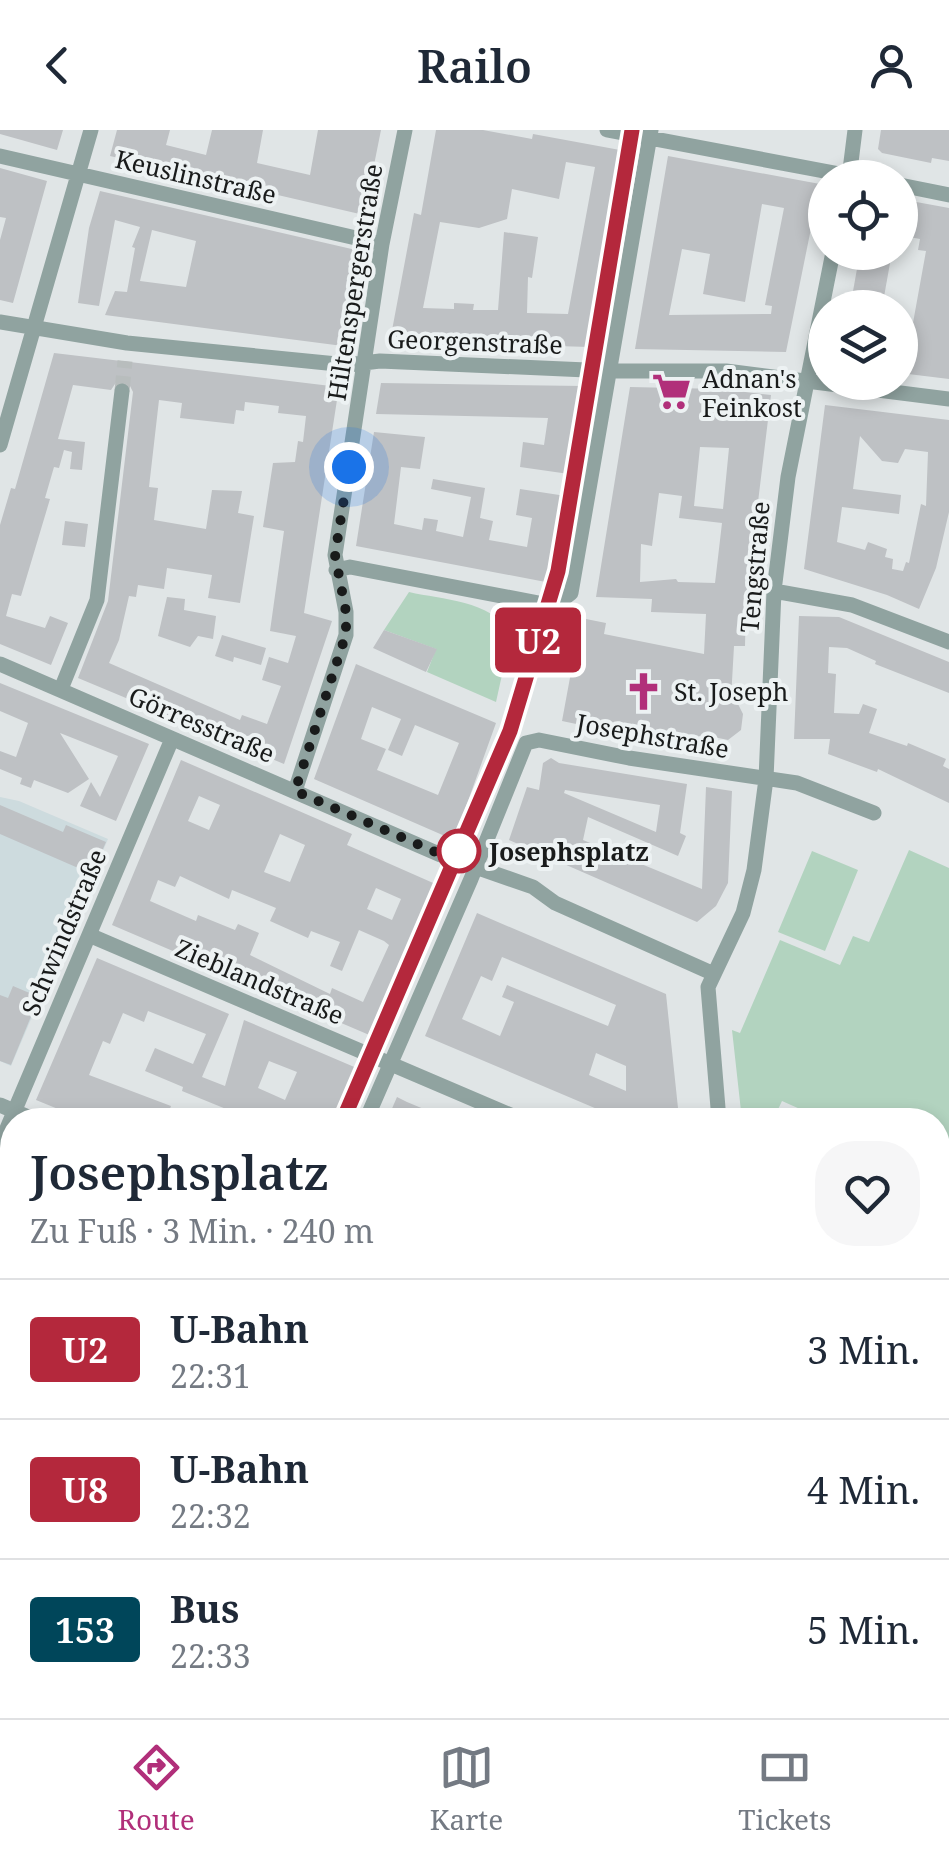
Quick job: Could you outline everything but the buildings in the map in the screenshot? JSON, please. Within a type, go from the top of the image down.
[{"type":"street","points":[[0,445],[91,130]]},
{"type":"street","name":"Hiltenspergerstraße","points":[[295,791],[346,634],[346,612],[335,555],[382,244],[405,130]]},
{"type":"street","points":[[607,130],[650,134],[808,167]]},
{"type":"street","points":[[854,160],[855,130]]},
{"type":"street","points":[[336,570],[350,567],[544,604],[558,603],[571,593],[650,134]]},
{"type":"street","name":"Keuslinstraße","points":[[0,156],[382,244]]},
{"type":"street","points":[[918,189],[949,195]]},
{"type":"street","name":"Tengstraße","points":[[718,1108],[707,996],[750,892],[766,778],[774,592],[788,477],[829,270]]},
{"type":"street","name":"Georgenstraße","points":[[0,322],[127,342],[347,366],[380,361],[726,371],[949,399]]},
{"type":"street","points":[[125,361],[127,342]]},
{"type":"street","points":[[60,690],[97,600],[122,391]]},
{"type":"street","points":[[774,592],[852,604],[949,642]]},
{"type":"street","name":"Görresstraße","points":[[0,664],[424,848],[533,887],[571,911],[714,974]]},
{"type":"street","name":"Schwindstraße","points":[[7,1108],[89,934],[172,738]]},
{"type":"street","name":"Josephstraße","points":[[476,866],[519,754],[531,740],[810,786],[874,813]]},
{"type":"street","points":[[371,1108],[476,866]]},
{"type":"street","name":"Zieblandstraße","points":[[89,934],[494,1108]]},
{"type":"shaded area","points":[[0,797],[19,801],[108,839],[11,1066],[0,1061]]},
{"type":"green space","points":[[409,592],[466,603],[503,623],[511,634],[496,702],[427,672],[436,649],[384,630]]},
{"type":"green space","points":[[909,850],[949,868],[949,1108],[798,1108],[782,1101],[779,1108],[741,1108],[732,1030],[740,1033],[780,940],[840,965],[853,936],[869,942]]},
{"type":"green space","points":[[812,851],[858,870],[825,951],[778,932]]},
{"type":"tunnel","points":[[122,391],[125,361]]},
{"type":"metro line","name":"U2","points":[[348,1108],[510,731],[528,679],[558,571],[632,130]]},
{"type":"place","name":"Adnan's Feinkost","points":[[672,392]]},
{"type":"place","name":"St. Joseph","points":[[644,691]]},
{"type":"place","name":"Josephsplatz","points":[[459,851]]},
{"type":"route","points":[[349,467],[335,555],[346,612],[346,634],[295,791],[454,860],[459,851]]}]
